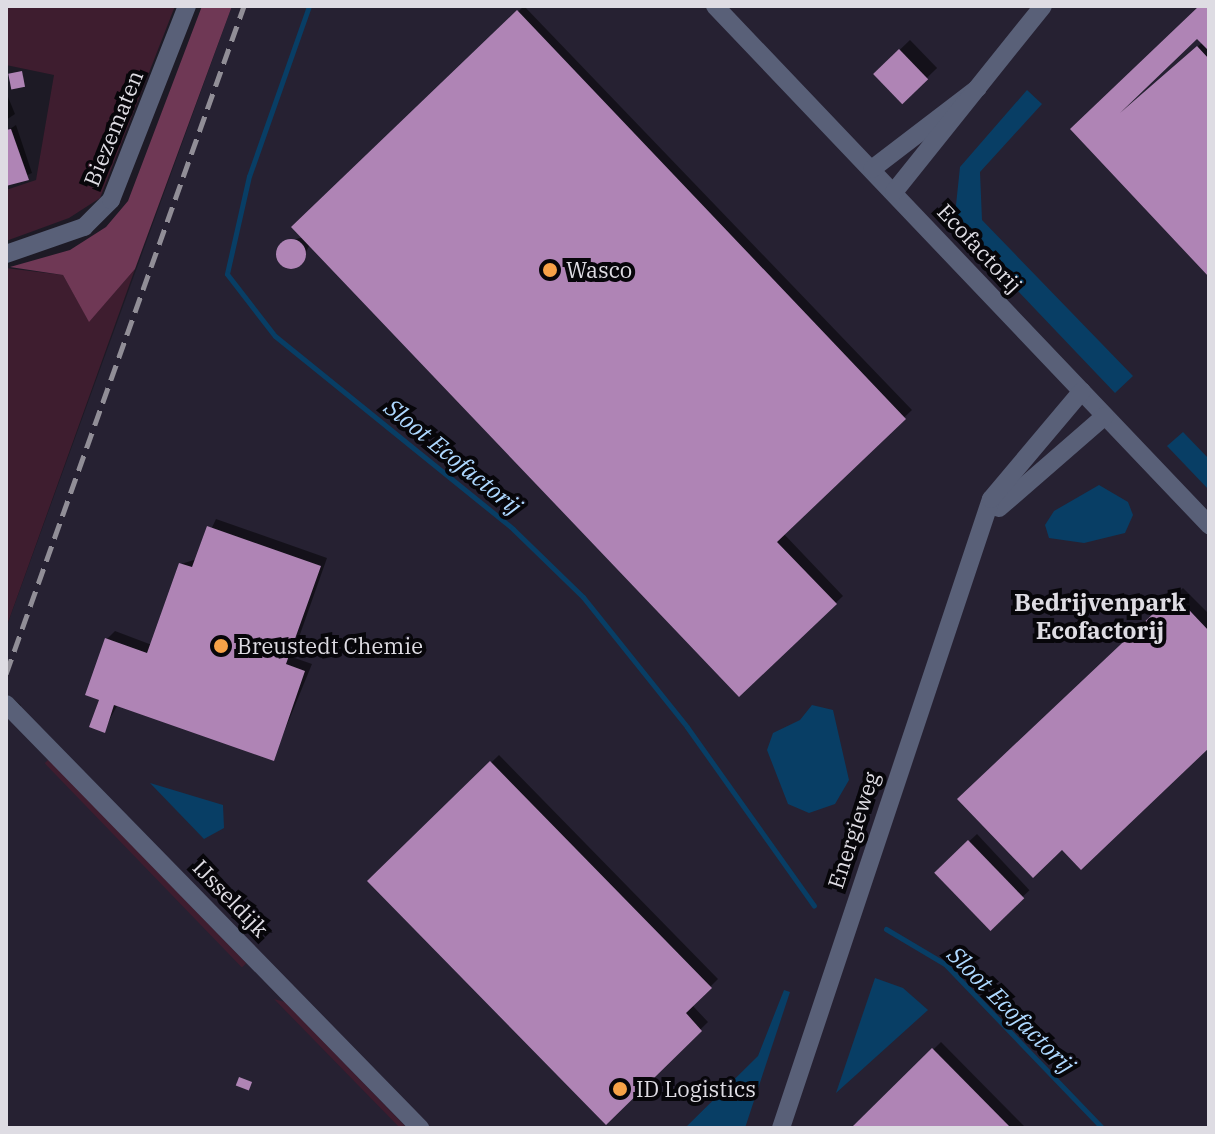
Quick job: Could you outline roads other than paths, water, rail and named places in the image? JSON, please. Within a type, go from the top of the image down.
[{"type":"street","name":"Biezematen","points":[[6,254],[84,227],[111,200],[187,6]]},
{"type":"street","name":"Ecofactorij","points":[[715,6],[1209,525]]},
{"type":"street","points":[[894,192],[1043,6]]},
{"type":"street","points":[[872,169],[979,87]]},
{"type":"street","name":"Energieweg","points":[[781,1128],[972,547],[991,499],[1082,391]]},
{"type":"street","name":"Energieweg","points":[[972,547],[1006,498],[1105,416]]},
{"type":"street","name":"IJsseldijk","points":[[6,704],[420,1128]]},
{"type":"water","points":[[1027,90],[1042,104],[980,172],[982,220],[1133,376],[1115,393],[954,224],[960,167]]},
{"type":"water","points":[[1183,432],[1209,459],[1209,490],[1167,446]]},
{"type":"water","points":[[1099,485],[1128,502],[1133,515],[1125,533],[1084,543],[1049,538],[1045,525],[1054,511]]},
{"type":"water","points":[[812,705],[833,710],[849,780],[835,804],[809,813],[788,804],[767,750],[773,733],[800,720]]},
{"type":"water","points":[[150,783],[223,805],[224,828],[204,839]]},
{"type":"water","points":[[875,978],[903,988],[928,1010],[836,1093]]},
{"type":"water","points":[[784,990],[790,992],[745,1128],[685,1128],[758,1056]]},
{"type":"waterway","name":"Sloot Ecofactorij","points":[[309,6],[249,176],[227,274],[275,336],[513,529],[583,597],[687,727],[814,906]]},
{"type":"waterway","name":"Sloot Ecofactorij","points":[[886,929],[945,964],[1102,1128]]},
{"type":"railway","points":[[6,674],[244,6]]},
{"type":"place","name":"Wasco","points":[[550,270]]},
{"type":"place","name":"Breustedt Chemie","points":[[221,646]]},
{"type":"place","name":"ID Logistics","points":[[620,1089]]},
{"type":"district","name":"Bedrijvenpark Ecofactorij","points":[[1100,617]]}]
